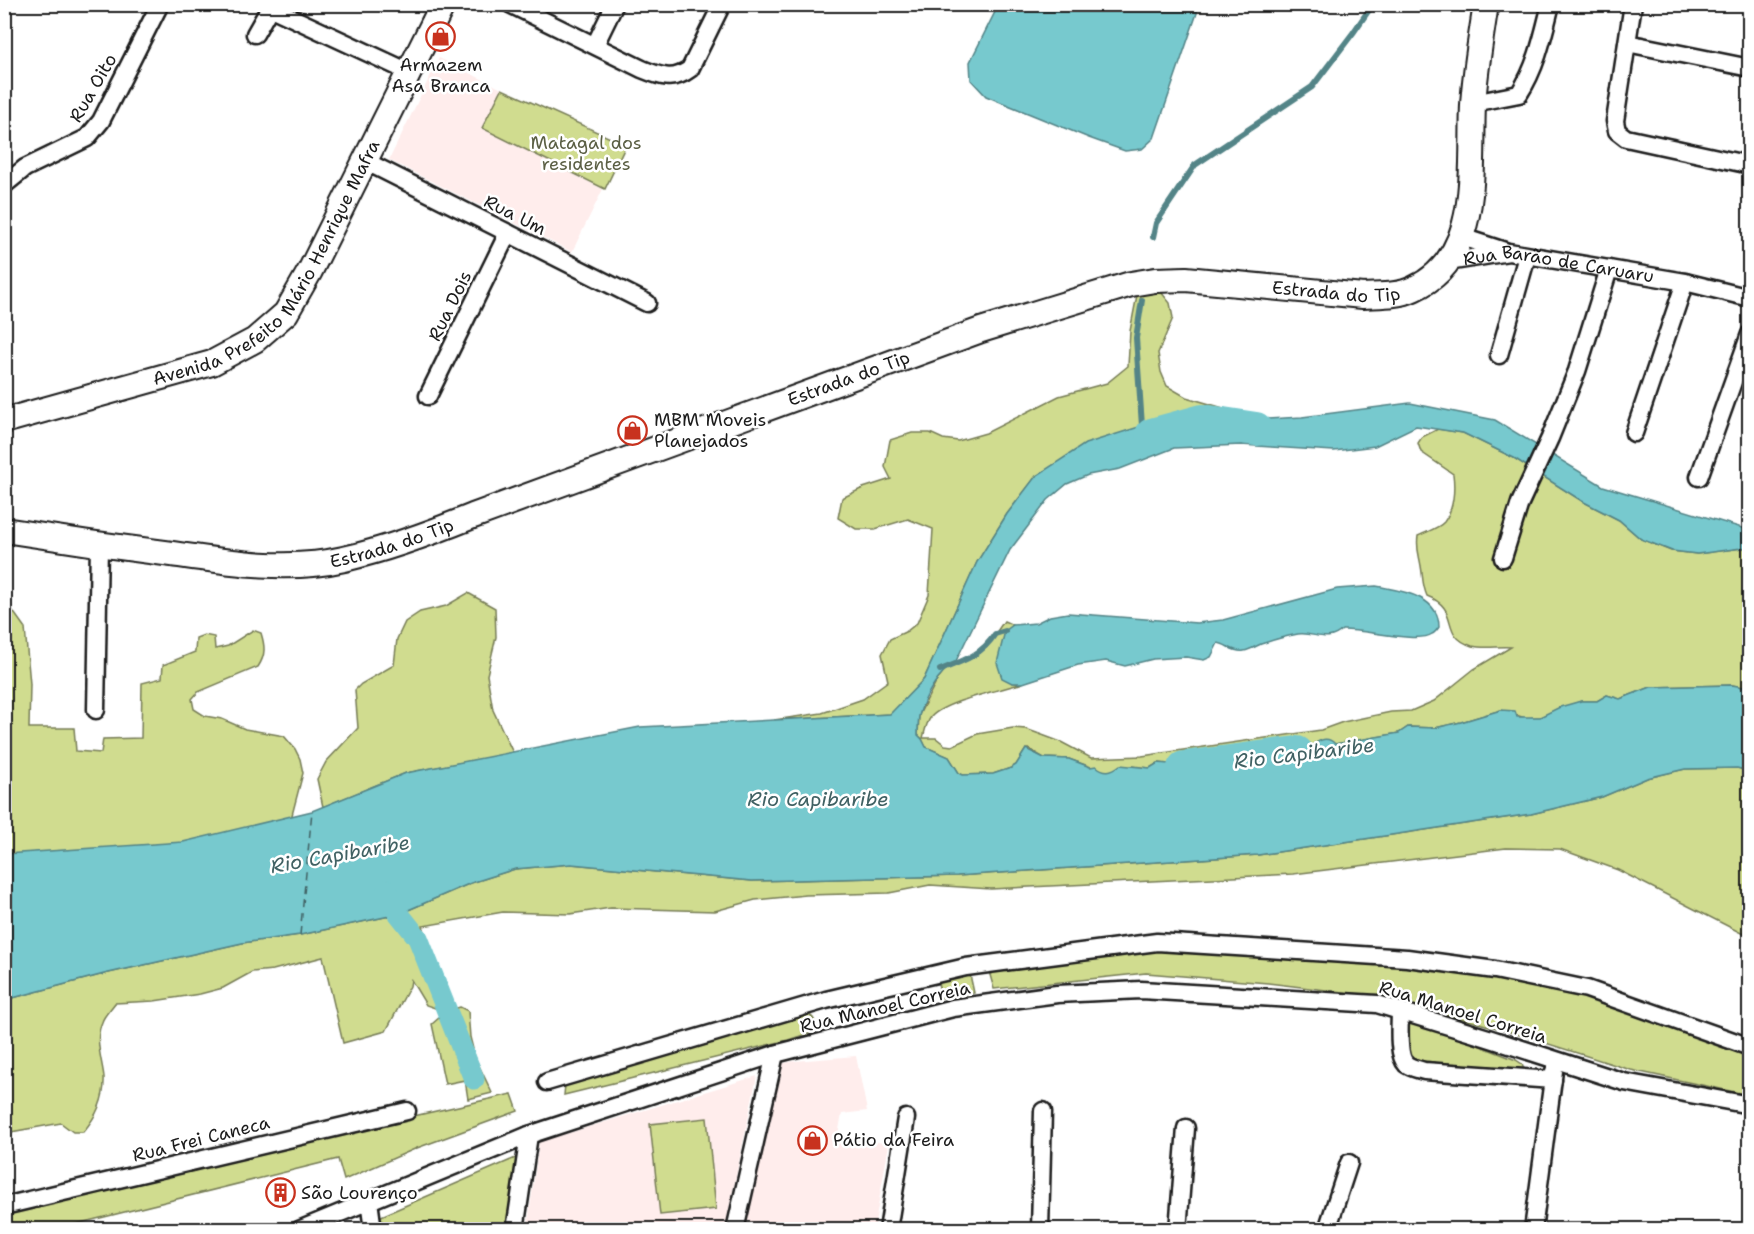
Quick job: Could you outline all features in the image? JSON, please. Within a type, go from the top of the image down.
[{"type":"street","name":"Rua Oito","points":[[4,185],[25,168],[87,138],[101,121],[160,4]]},
{"type":"street","name":"Avenida Prefeito Mário Henrique Mafra","points":[[4,421],[212,363],[255,340],[286,313],[310,271],[443,4]]},
{"type":"street","points":[[510,4],[661,76],[672,78],[690,69],[722,4]]},
{"type":"street","points":[[595,45],[615,4]]},
{"type":"street","name":"Rua Barão de Caruaru","points":[[1448,262],[1462,237],[1471,182],[1473,103],[1486,4]]},
{"type":"street","points":[[1473,103],[1519,94],[1530,77],[1539,54],[1551,4]]},
{"type":"street","points":[[1633,4],[1615,122],[1617,131],[1626,138],[1749,165]]},
{"type":"street","points":[[255,34],[271,6],[409,72]]},
{"type":"street","points":[[1627,43],[1749,68]]},
{"type":"street","name":"Rua Um","points":[[365,161],[647,303]]},
{"type":"street","name":"Rua Dois","points":[[428,396],[508,233]]},
{"type":"street","points":[[1462,237],[1509,252]]},
{"type":"street","name":"Rua Barão de Caruaru","points":[[1448,262],[1509,252],[1685,282],[1749,298]]},
{"type":"street","points":[[1499,355],[1527,256]]},
{"type":"street","name":"Estrada do Tip","points":[[4,530],[231,562],[291,565],[342,560],[424,536],[981,330],[1131,284],[1155,280],[1186,279],[1364,296],[1389,295],[1412,290],[1435,276],[1448,262]]},
{"type":"street","points":[[1503,558],[1520,503],[1551,438],[1577,371],[1610,269]]},
{"type":"street","points":[[1634,433],[1685,282]]},
{"type":"street","points":[[1699,477],[1749,334]]},
{"type":"street","points":[[96,710],[99,545]]},
{"type":"street","points":[[547,1082],[826,1000],[966,967],[1157,942],[1407,958],[1496,970],[1587,988],[1749,1047]]},
{"type":"street","name":"Rua Manoel Correia","points":[[300,1230],[530,1135],[775,1054],[952,1008],[1058,994],[1141,990],[1377,1005],[1624,1082],[1749,1105]]},
{"type":"street","points":[[1400,1011],[1400,1053],[1403,1062],[1409,1066],[1424,1071],[1553,1080]]},
{"type":"street","points":[[735,1230],[775,1054]]},
{"type":"street","points":[[1533,1230],[1556,1061]]},
{"type":"street","name":"Rua Frei Caneca","points":[[4,1206],[407,1111]]},
{"type":"street","points":[[1040,1230],[1043,1112]]},
{"type":"street","points":[[888,1230],[906,1118]]},
{"type":"street","points":[[1178,1230],[1185,1128]]},
{"type":"street","points":[[515,1230],[530,1135]]},
{"type":"street","points":[[1327,1230],[1349,1163]]},
{"type":"street","points":[[369,1201],[373,1230]]},
{"type":"shaded area","points":[[439,58],[502,89],[482,128],[603,189],[572,252],[389,160]]},
{"type":"shaded area","name":"Pátio da Feira","points":[[856,1056],[867,1111],[842,1114],[838,1135],[889,1144],[874,1229],[738,1230],[778,1064]]},
{"type":"shaded area","points":[[757,1076],[725,1229],[527,1230],[539,1142]]},
{"type":"green space","name":"Matagal dos residentes","points":[[502,89],[626,145],[605,189],[482,128]]},
{"type":"green space","points":[[1161,292],[1170,303],[1173,318],[1158,353],[1161,372],[1167,386],[1186,397],[1261,419],[1142,426],[1036,476],[1007,514],[977,562],[924,679],[891,714],[774,720],[822,713],[863,699],[888,681],[882,654],[890,639],[917,623],[929,595],[933,529],[908,519],[875,529],[856,529],[838,518],[842,498],[891,479],[885,467],[890,440],[912,433],[930,433],[943,439],[958,441],[986,433],[1059,396],[1107,383],[1128,366],[1130,331],[1137,295]]},
{"type":"green space","points":[[1438,429],[1463,433],[1514,458],[1582,501],[1619,520],[1641,539],[1671,551],[1697,554],[1749,547],[1749,688],[1732,685],[1651,687],[1620,699],[1607,695],[1597,701],[1581,701],[1540,717],[1525,718],[1501,710],[1435,728],[1408,727],[1399,733],[1356,741],[1335,744],[1315,743],[1308,749],[1285,750],[1285,746],[1276,745],[1239,767],[1232,766],[1228,757],[1207,756],[1195,761],[1187,757],[1169,764],[1158,763],[1150,768],[1133,766],[1102,771],[1069,759],[1044,758],[1026,749],[1016,765],[1011,768],[993,774],[963,775],[959,773],[949,757],[926,747],[918,735],[919,715],[937,680],[947,667],[972,658],[989,643],[1004,621],[1013,625],[1005,632],[1012,683],[1023,683],[960,701],[938,711],[929,719],[923,738],[936,738],[945,745],[952,746],[977,734],[1013,728],[1026,729],[1061,742],[1091,758],[1142,756],[1321,730],[1343,722],[1391,712],[1411,711],[1434,701],[1474,669],[1511,647],[1477,647],[1462,641],[1452,629],[1444,608],[1425,592],[1418,536],[1444,522],[1452,505],[1454,492],[1453,474],[1421,452],[1418,443],[1422,437]]},
{"type":"green space","points":[[468,593],[495,608],[496,637],[487,675],[493,710],[513,753],[406,773],[323,807],[317,779],[326,762],[358,728],[355,690],[361,684],[394,665],[397,639],[405,622],[420,612],[446,606]]},
{"type":"green space","points":[[5,600],[25,628],[30,684],[29,728],[74,728],[76,751],[101,753],[103,739],[141,738],[142,683],[162,678],[163,665],[195,652],[196,638],[204,635],[214,637],[215,649],[228,646],[253,630],[261,633],[264,650],[258,667],[198,692],[192,699],[194,709],[205,716],[222,719],[245,729],[284,736],[295,749],[303,773],[291,819],[202,843],[5,863]]},
{"type":"green space","points":[[1737,768],[1749,771],[1749,937],[1618,870],[1560,849],[1506,848],[1293,874],[991,889],[930,885],[889,893],[806,895],[755,900],[715,911],[611,908],[570,914],[503,912],[423,926],[442,976],[446,1007],[435,1008],[426,1005],[411,980],[386,1031],[343,1043],[323,957],[273,970],[252,972],[223,988],[200,994],[154,1001],[115,1003],[103,1019],[100,1029],[99,1050],[104,1077],[101,1100],[96,1114],[83,1132],[73,1132],[61,1123],[5,1133],[5,1000],[104,974],[242,943],[300,935],[399,914],[471,883],[515,869],[571,864],[752,881],[957,876],[1258,855],[1531,814],[1602,797],[1647,778],[1685,769]]},
{"type":"green space","points":[[1155,947],[1380,959],[1580,991],[1749,1049],[1749,1095],[1631,1070],[1501,1029],[1376,996],[1268,983],[1146,973],[994,989],[988,968]]},
{"type":"green space","points":[[969,970],[974,993],[941,998],[937,978]]},
{"type":"green space","points":[[460,1007],[468,1011],[470,1037],[475,1057],[492,1093],[468,1099],[465,1080],[445,1084],[432,1024],[447,1011]]},
{"type":"green space","points":[[808,1014],[815,1022],[813,1032],[564,1095],[565,1085],[570,1080]]},
{"type":"green space","points":[[1408,1021],[1422,1023],[1516,1060],[1522,1064],[1524,1070],[1521,1073],[1409,1059],[1405,1025]]},
{"type":"green space","points":[[512,1094],[518,1111],[417,1148],[344,1180],[338,1159],[56,1229],[5,1229],[4,1208]]},
{"type":"green space","points":[[707,1118],[716,1209],[660,1215],[650,1124]]},
{"type":"green space","points":[[527,1153],[515,1229],[372,1230],[372,1220]]},
{"type":"water","points":[[999,4],[1197,5],[1197,13],[1154,138],[1142,149],[1125,151],[986,96],[971,80],[970,62]]},
{"type":"water","points":[[1410,403],[1495,420],[1603,486],[1749,530],[1749,547],[1697,554],[1672,551],[1641,539],[1619,520],[1582,501],[1514,458],[1463,433],[1416,426],[1375,446],[1334,451],[1241,445],[1174,448],[1120,469],[1088,475],[1067,484],[1048,500],[1010,550],[954,665],[937,679],[928,694],[921,709],[918,726],[918,735],[926,747],[949,757],[959,773],[963,775],[993,774],[1011,768],[1016,765],[1026,749],[1044,758],[1069,759],[1090,767],[1096,766],[1105,771],[1120,765],[1150,768],[1158,763],[1169,764],[1187,757],[1195,761],[1221,753],[1228,757],[1232,766],[1238,767],[1276,745],[1285,745],[1285,750],[1294,747],[1308,749],[1325,739],[1335,744],[1399,733],[1408,727],[1435,728],[1501,710],[1515,711],[1517,717],[1540,717],[1560,707],[1581,701],[1597,701],[1607,695],[1620,699],[1651,687],[1732,685],[1749,688],[1749,771],[1737,768],[1685,769],[1647,778],[1602,797],[1531,814],[1258,855],[957,876],[752,881],[571,864],[515,869],[471,883],[399,914],[300,935],[242,943],[104,974],[5,1000],[5,854],[183,842],[312,811],[406,773],[640,727],[890,714],[924,679],[977,562],[1007,514],[1036,476],[1085,444],[1142,426],[1302,417]]},
{"type":"water","points":[[1376,586],[1417,596],[1426,601],[1437,616],[1439,627],[1433,634],[1425,637],[1403,637],[1351,630],[1342,630],[1326,637],[1298,634],[1244,651],[1237,651],[1218,643],[1211,657],[1204,660],[1186,657],[1153,659],[1125,666],[1106,661],[1078,665],[1023,683],[1012,683],[1002,678],[997,663],[1005,631],[1013,625],[1036,623],[1050,616],[1068,613],[1197,623],[1223,620],[1337,589]]},
{"type":"waterway","points":[[1153,237],[1156,223],[1195,165],[1312,87],[1373,4]]},
{"type":"waterway","points":[[1142,300],[1136,338],[1142,426],[1145,433]]},
{"type":"waterway","points":[[1152,435],[1203,421],[1256,429]]},
{"type":"waterway","points":[[940,670],[978,652],[995,634],[1005,631]]},
{"type":"waterway","name":"Rio Capibaribe","points":[[1184,768],[1297,753]]},
{"type":"waterway","points":[[387,890],[399,914],[418,938],[474,1079]]},
{"type":"ferry route","points":[[300,935],[312,811]]},
{"type":"place","name":"Armazem Asa Branca","points":[[441,36]]},
{"type":"place","name":"MBM Moveis Planejados","points":[[633,430]]},
{"type":"place","name":"Pátio da Feira","points":[[812,1140]]},
{"type":"place","name":"São Lourenço","points":[[280,1193]]}]
